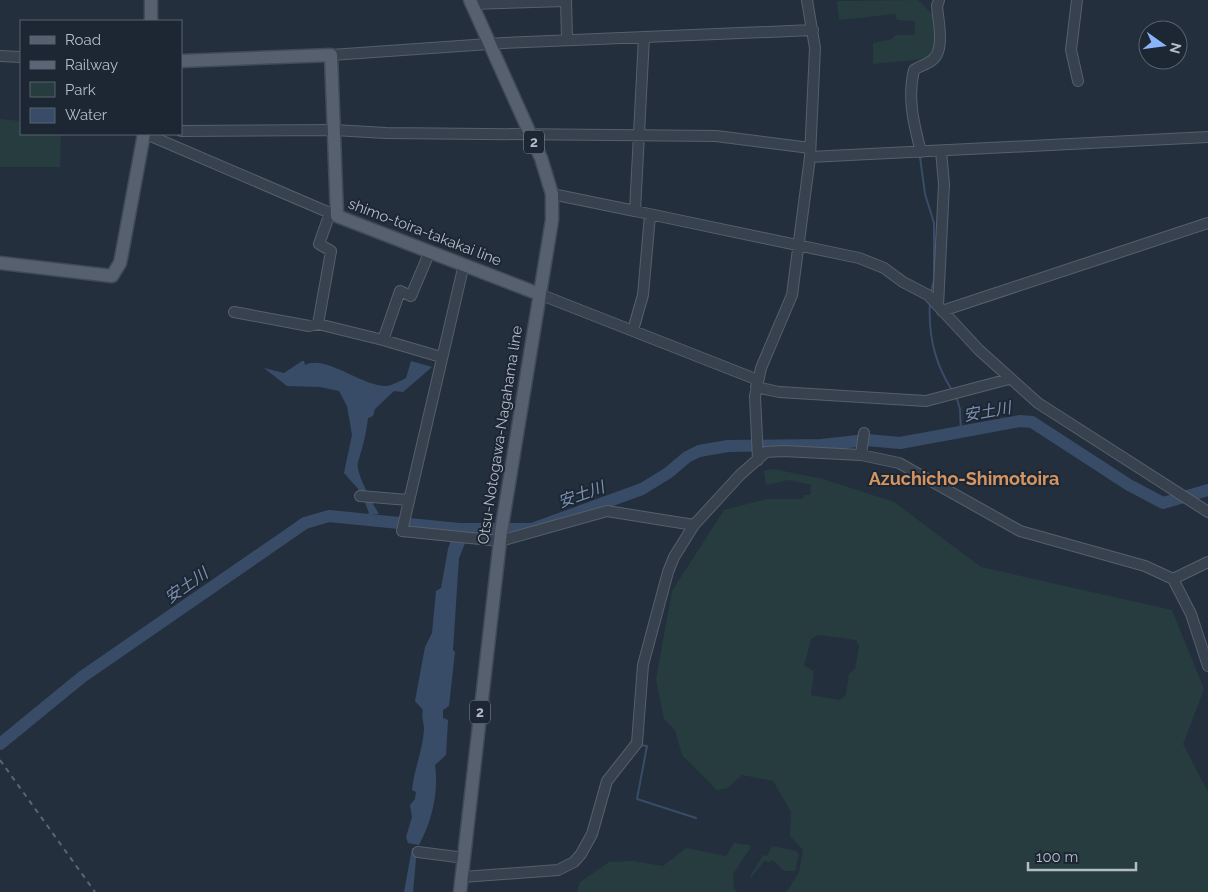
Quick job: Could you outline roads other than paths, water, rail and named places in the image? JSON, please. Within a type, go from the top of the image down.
[{"type":"main road","points":[[151,0],[151,20]]},
{"type":"main road","name":"Otsu-Notogawa-Nagahama line","points":[[460,892],[501,533],[538,294],[552,220],[552,194],[541,158],[471,2]]},
{"type":"main road","points":[[182,61],[331,55]]},
{"type":"main road","name":"shimo-toira-takakai line","points":[[331,55],[334,130],[333,214],[538,294]]},
{"type":"main road","points":[[0,263],[112,276],[120,263],[145,135]]},
{"type":"street","points":[[471,2],[566,0],[567,40]]},
{"type":"street","points":[[757,457],[757,384],[792,295],[800,246],[810,153],[815,48],[807,0]]},
{"type":"street","points":[[920,152],[911,105],[911,80],[914,70],[937,56],[940,43],[937,6],[939,0]]},
{"type":"street","points":[[1077,0],[1071,50],[1078,81]]},
{"type":"street","points":[[331,55],[644,36],[813,30]]},
{"type":"street","points":[[635,211],[644,36]]},
{"type":"street","points":[[0,56],[20,57]]},
{"type":"street","points":[[182,131],[334,130],[337,132],[716,136],[810,153],[920,152],[1208,137]]},
{"type":"street","points":[[147,135],[333,214],[319,244],[331,251],[318,324]]},
{"type":"street","points":[[935,304],[944,184],[941,151]]},
{"type":"street","points":[[552,194],[858,258],[884,268],[935,304],[1009,379],[1038,402],[1188,501],[1208,512]]},
{"type":"street","points":[[633,330],[642,295],[650,215]]},
{"type":"street","points":[[935,304],[1208,222]]},
{"type":"street","points":[[383,340],[400,291],[411,296],[430,251]]},
{"type":"street","points":[[464,264],[402,532],[472,539],[606,512],[694,524]]},
{"type":"street","points":[[538,294],[633,330],[779,392],[926,401],[963,393],[1009,379]]},
{"type":"street","points":[[234,312],[310,326],[318,324],[441,357]]},
{"type":"street","points":[[862,450],[864,433]]},
{"type":"street","points":[[462,878],[558,870],[574,862],[587,845],[607,781],[637,743],[642,673],[665,579],[674,557],[694,524],[757,457],[766,452],[862,450],[899,463],[1020,531],[1145,566],[1173,579],[1192,614],[1208,666]]},
{"type":"street","points":[[365,496],[408,500]]},
{"type":"street","points":[[1173,579],[1208,562]]},
{"type":"street","points":[[418,852],[465,858]]},
{"type":"water","points":[[304,361],[305,365],[314,363],[334,367],[367,382],[387,386],[406,378],[411,361],[432,367],[403,392],[394,391],[375,409],[373,416],[368,418],[358,467],[365,488],[379,514],[366,515],[369,513],[361,492],[344,473],[352,435],[347,406],[339,391],[320,387],[287,386],[264,368],[284,373]]},
{"type":"water","points":[[453,534],[468,536],[459,558],[453,650],[455,652],[449,706],[443,710],[443,718],[448,720],[446,755],[435,765],[436,786],[431,816],[419,845],[408,843],[406,837],[412,817],[410,805],[415,799],[416,792],[412,790],[413,782],[424,729],[423,710],[415,701],[425,647],[432,633],[436,591],[441,588],[448,549]]},
{"type":"water","points":[[412,848],[417,848],[413,892],[404,892]]},
{"type":"waterway","points":[[920,157],[925,194],[934,223],[934,280],[931,292]]},
{"type":"waterway","points":[[930,302],[930,325],[934,348],[941,370],[952,390]]},
{"type":"waterway","points":[[956,396],[960,409],[961,433]]},
{"type":"waterway","name":"安土川","points":[[0,744],[82,677],[305,523],[329,516],[459,529],[532,529],[642,489],[668,473],[687,457],[699,451],[728,446],[821,445],[867,440],[900,443],[1020,421],[1032,422],[1129,485],[1163,503],[1208,490]]},
{"type":"waterway","points":[[640,745],[647,746],[637,799],[696,818]]},
{"type":"railway","points":[[0,760],[95,892]]},
{"type":"district","name":"Azuchicho-Shimotoira","points":[[964,479]]}]
